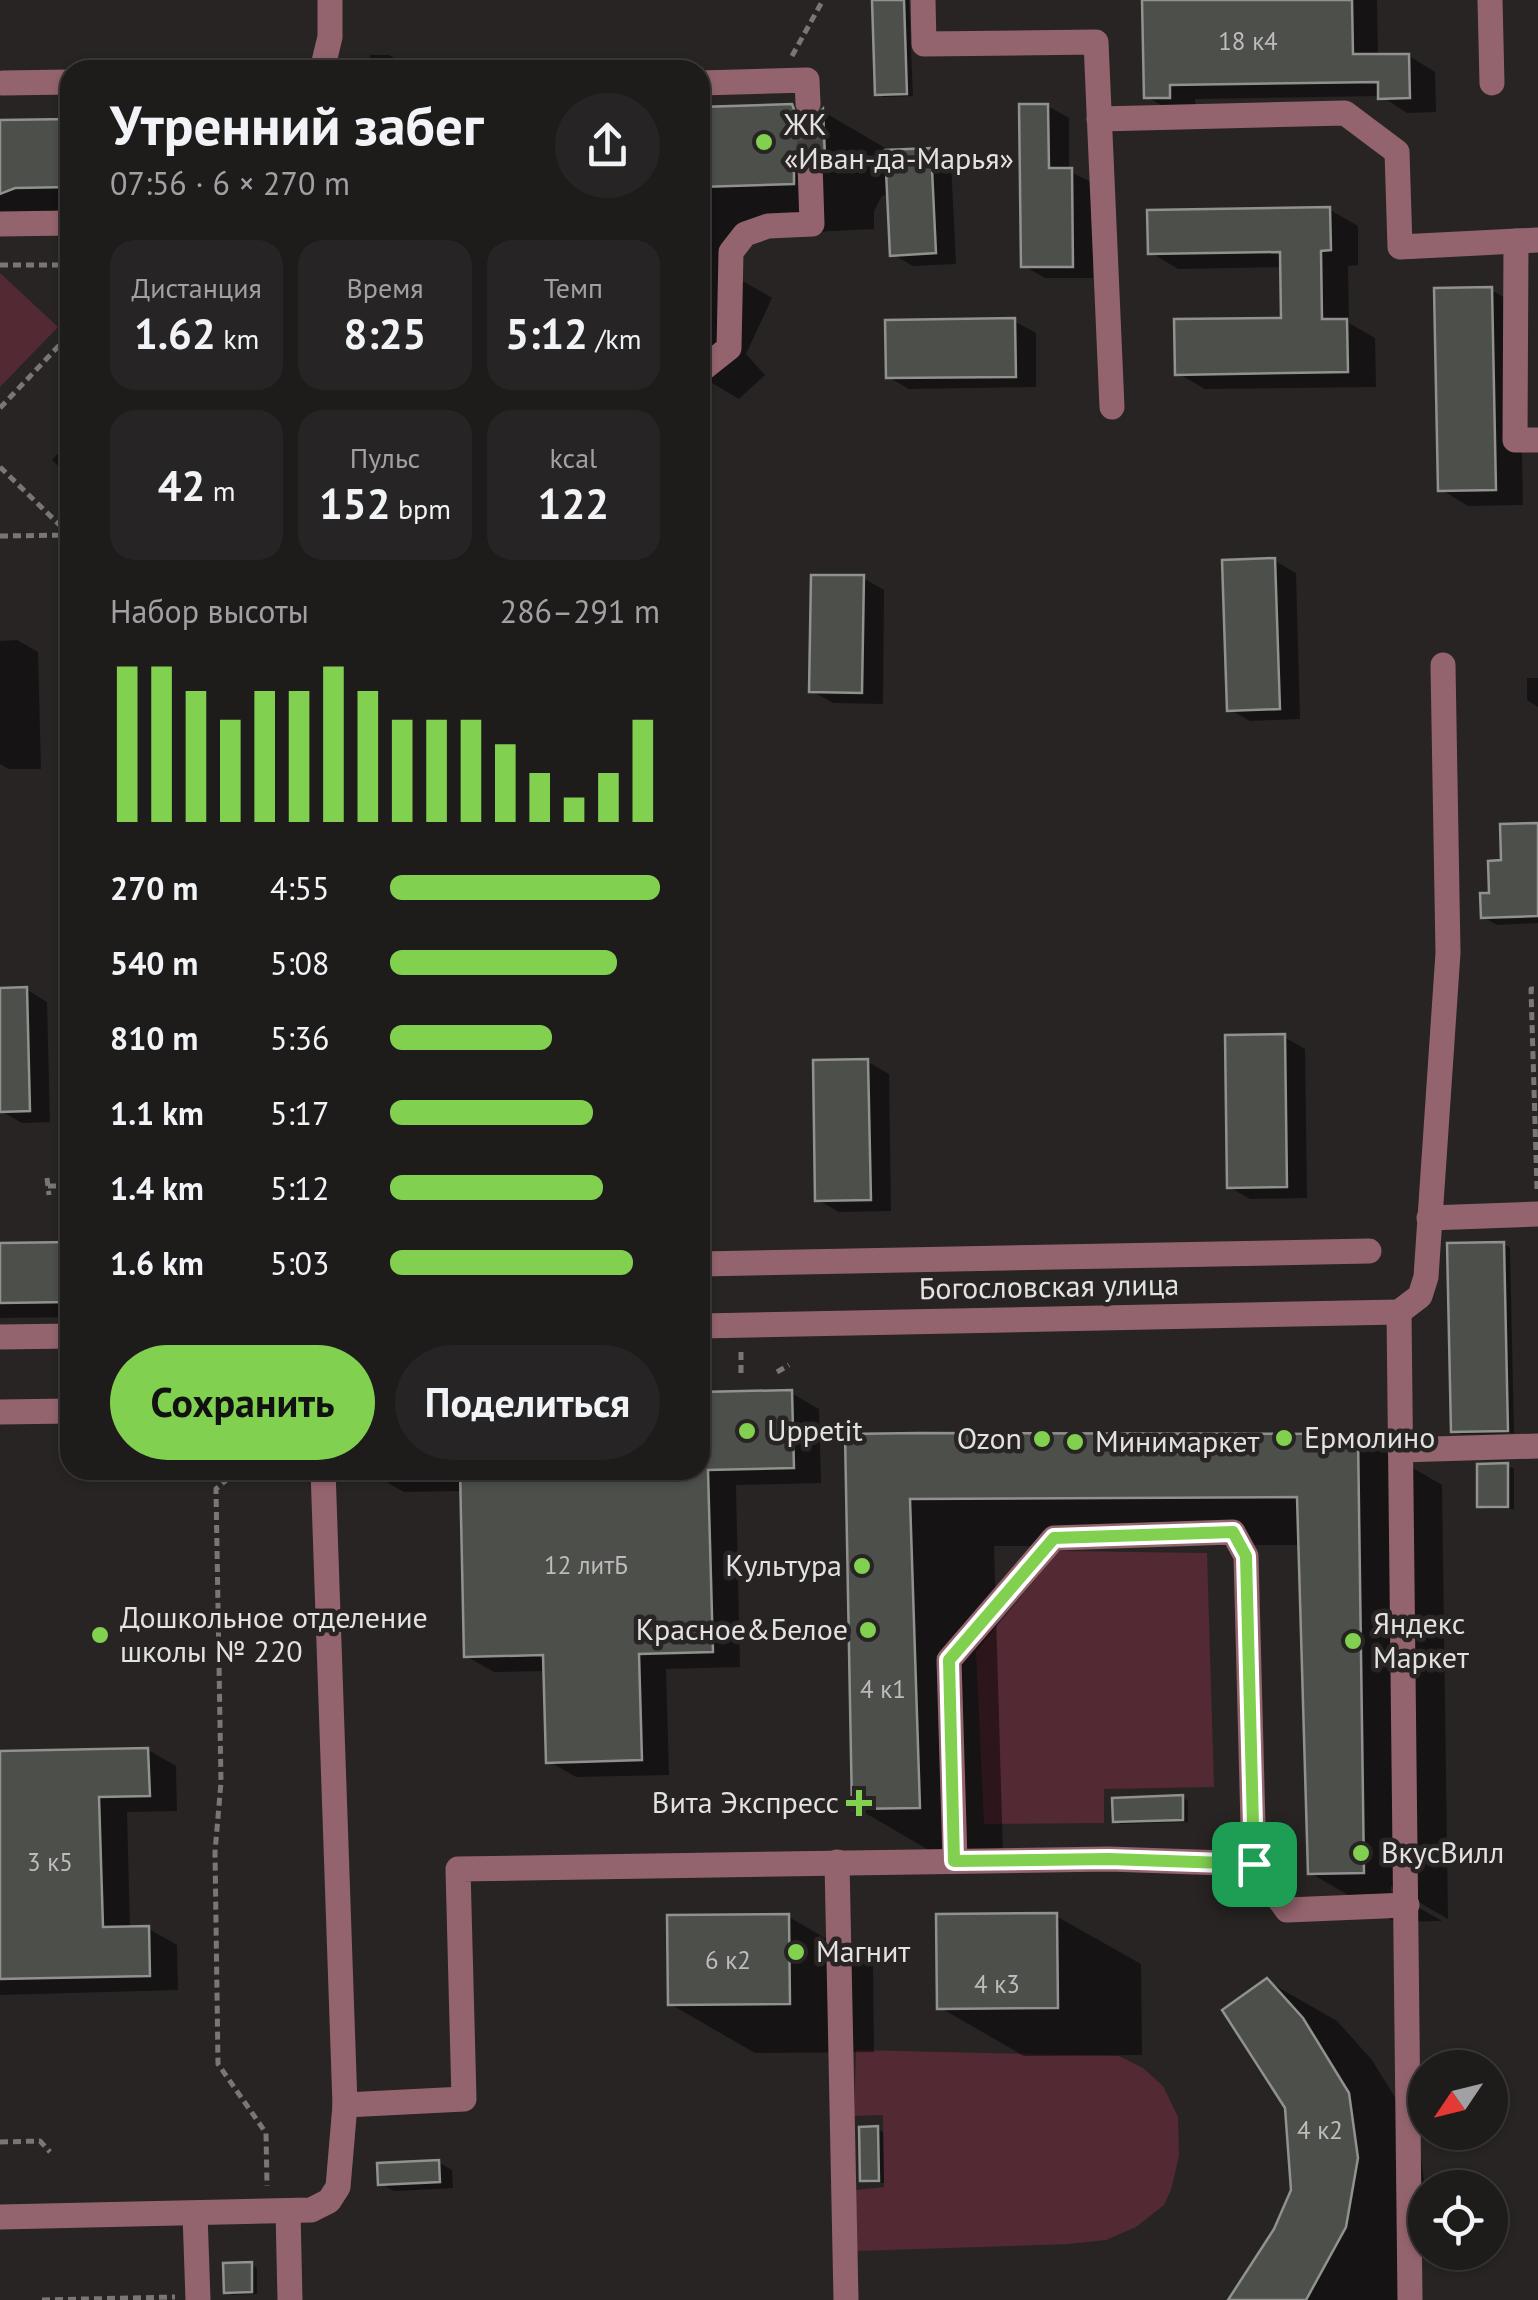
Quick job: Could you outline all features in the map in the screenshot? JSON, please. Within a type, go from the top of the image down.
[{"type":"street","points":[[312,0],[313,39],[318,60]]},
{"type":"street","points":[[324,60],[330,37],[330,0]]},
{"type":"street","points":[[924,0],[924,44],[1096,42],[1112,407]]},
{"type":"street","points":[[1490,0],[1492,83]]},
{"type":"street","points":[[710,83],[807,80],[808,103]]},
{"type":"street","points":[[3,83],[60,82]]},
{"type":"street","points":[[1099,119],[1345,113],[1397,152],[1400,246],[1527,241],[1515,440],[1538,440]]},
{"type":"street","points":[[710,363],[729,348],[732,252],[745,234],[768,226],[812,224],[810,164]]},
{"type":"street","points":[[0,224],[60,223]]},
{"type":"street","points":[[1410,2300],[1399,1312],[1420,1296],[1426,1278],[1448,953],[1443,665]]},
{"type":"street","points":[[1428,1218],[1538,1214]]},
{"type":"street","points":[[710,1264],[1369,1251]]},
{"type":"street","name":"Богословская улица","points":[[710,1326],[1399,1312]]},
{"type":"street","points":[[0,1337],[60,1336]]},
{"type":"street","points":[[0,1412],[60,1410]]},
{"type":"street","points":[[1400,1450],[1538,1446]]},
{"type":"street","points":[[0,2217],[311,2210],[329,2201],[338,2187],[345,2105],[323,1480]]},
{"type":"street","points":[[954,1861],[949,1660],[1054,1538],[1233,1532],[1246,1556],[1254,1864],[1286,1910],[1407,1905]]},
{"type":"street","points":[[345,2105],[464,2099],[458,1869],[1109,1859],[1254,1864]]},
{"type":"street","points":[[837,1862],[846,2300]]},
{"type":"street","points":[[278,2211],[290,2300]]},
{"type":"street","points":[[196,2214],[198,2298]]},
{"type":"path","points":[[780,82],[823,0]]},
{"type":"path","points":[[0,265],[60,265]]},
{"type":"path","points":[[0,408],[60,345]]},
{"type":"path","points":[[0,467],[60,525]]},
{"type":"path","points":[[0,536],[60,535]]},
{"type":"path","points":[[1538,989],[1531,989],[1538,1204]]},
{"type":"path","points":[[48,1178],[49,1196]]},
{"type":"path","points":[[48,1186],[60,1186]]},
{"type":"path","points":[[777,1372],[789,1365]]},
{"type":"path","points":[[226,1480],[216,1489],[221,1782],[215,1852],[218,2064],[266,2133],[278,2211]]},
{"type":"path","points":[[0,2142],[40,2141],[50,2152]]},
{"type":"path","points":[[42,2300],[198,2298]]},
{"type":"shaded area","points":[[0,273],[58,327],[0,387]]},
{"type":"shaded area","points":[[1059,1551],[1207,1553],[1214,1787],[1104,1789],[1104,1823],[984,1824],[976,1651]]},
{"type":"shaded area","points":[[856,2050],[1119,2056],[1143,2068],[1163,2086],[1178,2117],[1179,2156],[1164,2205],[1136,2227],[1106,2240],[856,2251],[855,2190],[884,2187],[883,2115],[854,2116]]},
{"type":"building","points":[[872,0],[904,0],[907,94],[875,95]]},
{"type":"building","points":[[1142,0],[1352,0],[1353,54],[1409,54],[1410,98],[1378,99],[1378,82],[1170,85],[1170,98],[1144,98]]},
{"type":"building","name":"ЖК «Иван-да-Марья»","points":[[792,104],[795,112],[808,119],[823,109],[825,157],[817,149],[801,151],[794,164],[794,184],[710,187],[710,107]]},
{"type":"building","points":[[1019,104],[1048,104],[1049,168],[1072,168],[1073,267],[1021,267]]},
{"type":"building","points":[[60,119],[60,187],[15,188],[0,194],[0,120]]},
{"type":"building","points":[[931,148],[936,253],[890,256],[885,150]]},
{"type":"building","points":[[1330,207],[1331,250],[1321,251],[1322,319],[1347,319],[1348,372],[1175,375],[1174,319],[1281,318],[1280,252],[1148,254],[1147,210]]},
{"type":"building","points":[[1492,287],[1496,490],[1438,491],[1434,288]]},
{"type":"building","points":[[1015,318],[1016,377],[886,378],[885,320]]},
{"type":"building","points":[[1275,558],[1280,709],[1227,711],[1222,560]]},
{"type":"building","points":[[811,575],[864,575],[862,693],[809,692]]},
{"type":"building","points":[[1538,823],[1538,916],[1481,918],[1480,893],[1489,893],[1488,861],[1501,860],[1500,824]]},
{"type":"building","points":[[27,987],[30,1111],[0,1112],[0,988]]},
{"type":"building","points":[[1285,1034],[1287,1187],[1227,1188],[1225,1035]]},
{"type":"building","points":[[868,1059],[871,1200],[815,1201],[813,1060]]},
{"type":"building","points":[[60,1242],[60,1302],[0,1303],[0,1243]]},
{"type":"building","points":[[1504,1242],[1508,1431],[1451,1432],[1447,1243]]},
{"type":"building","points":[[792,1390],[794,1468],[710,1470],[710,1392]]},
{"type":"building","points":[[845,1434],[1358,1434],[1364,1873],[1308,1874],[1297,1497],[910,1499],[920,1808],[852,1809]]},
{"type":"building","points":[[1508,1463],[1508,1507],[1477,1507],[1477,1464]]},
{"type":"building","points":[[460,1480],[708,1480],[713,1652],[639,1654],[642,1760],[546,1763],[543,1655],[464,1657]]},
{"type":"building","points":[[148,1748],[150,1796],[99,1797],[103,1927],[149,1926],[150,1976],[0,1979],[0,1751]]},
{"type":"building","points":[[1183,1795],[1183,1820],[1113,1822],[1112,1798]]},
{"type":"building","points":[[1057,1913],[1058,2008],[937,2009],[936,1914]]},
{"type":"building","points":[[789,1914],[790,2004],[668,2005],[667,1915]]},
{"type":"building","points":[[1267,1978],[1303,2018],[1349,2093],[1358,2158],[1346,2227],[1306,2300],[1228,2300],[1274,2229],[1291,2190],[1285,2108],[1222,2010]]},
{"type":"building","points":[[878,2126],[879,2181],[860,2181],[859,2127]]},
{"type":"building","points":[[439,2160],[440,2182],[378,2185],[377,2163]]},
{"type":"building","points":[[252,2262],[252,2292],[224,2293],[223,2263]]},
{"type":"tunnel","points":[[808,103],[810,164]]},
{"type":"place","name":"ЖК «Иван-да-Марья»","points":[[764,142]]},
{"type":"place","name":"Uppetit","points":[[747,1431]]},
{"type":"place","name":"Ермолино","points":[[1284,1438]]},
{"type":"place","name":"Ozon","points":[[1042,1439]]},
{"type":"place","name":"Минимаркет","points":[[1075,1442]]},
{"type":"place","name":"Культура","points":[[862,1566]]},
{"type":"place","name":"Красное&Белое","points":[[868,1630]]},
{"type":"place","name":"Дошкольное отделение школы № 220","points":[[100,1635]]},
{"type":"place","name":"Яндекс Маркет","points":[[1353,1641]]},
{"type":"place","name":"Вита Экспресс","points":[[859,1803]]},
{"type":"place","name":"ВкусВилл","points":[[1361,1853]]},
{"type":"place","name":"Магнит","points":[[796,1952]]},
{"type":"route","points":[[1233,1532],[1246,1556],[1254,1864],[1109,1859],[954,1861],[949,1660],[1054,1538],[1233,1532]]}]
